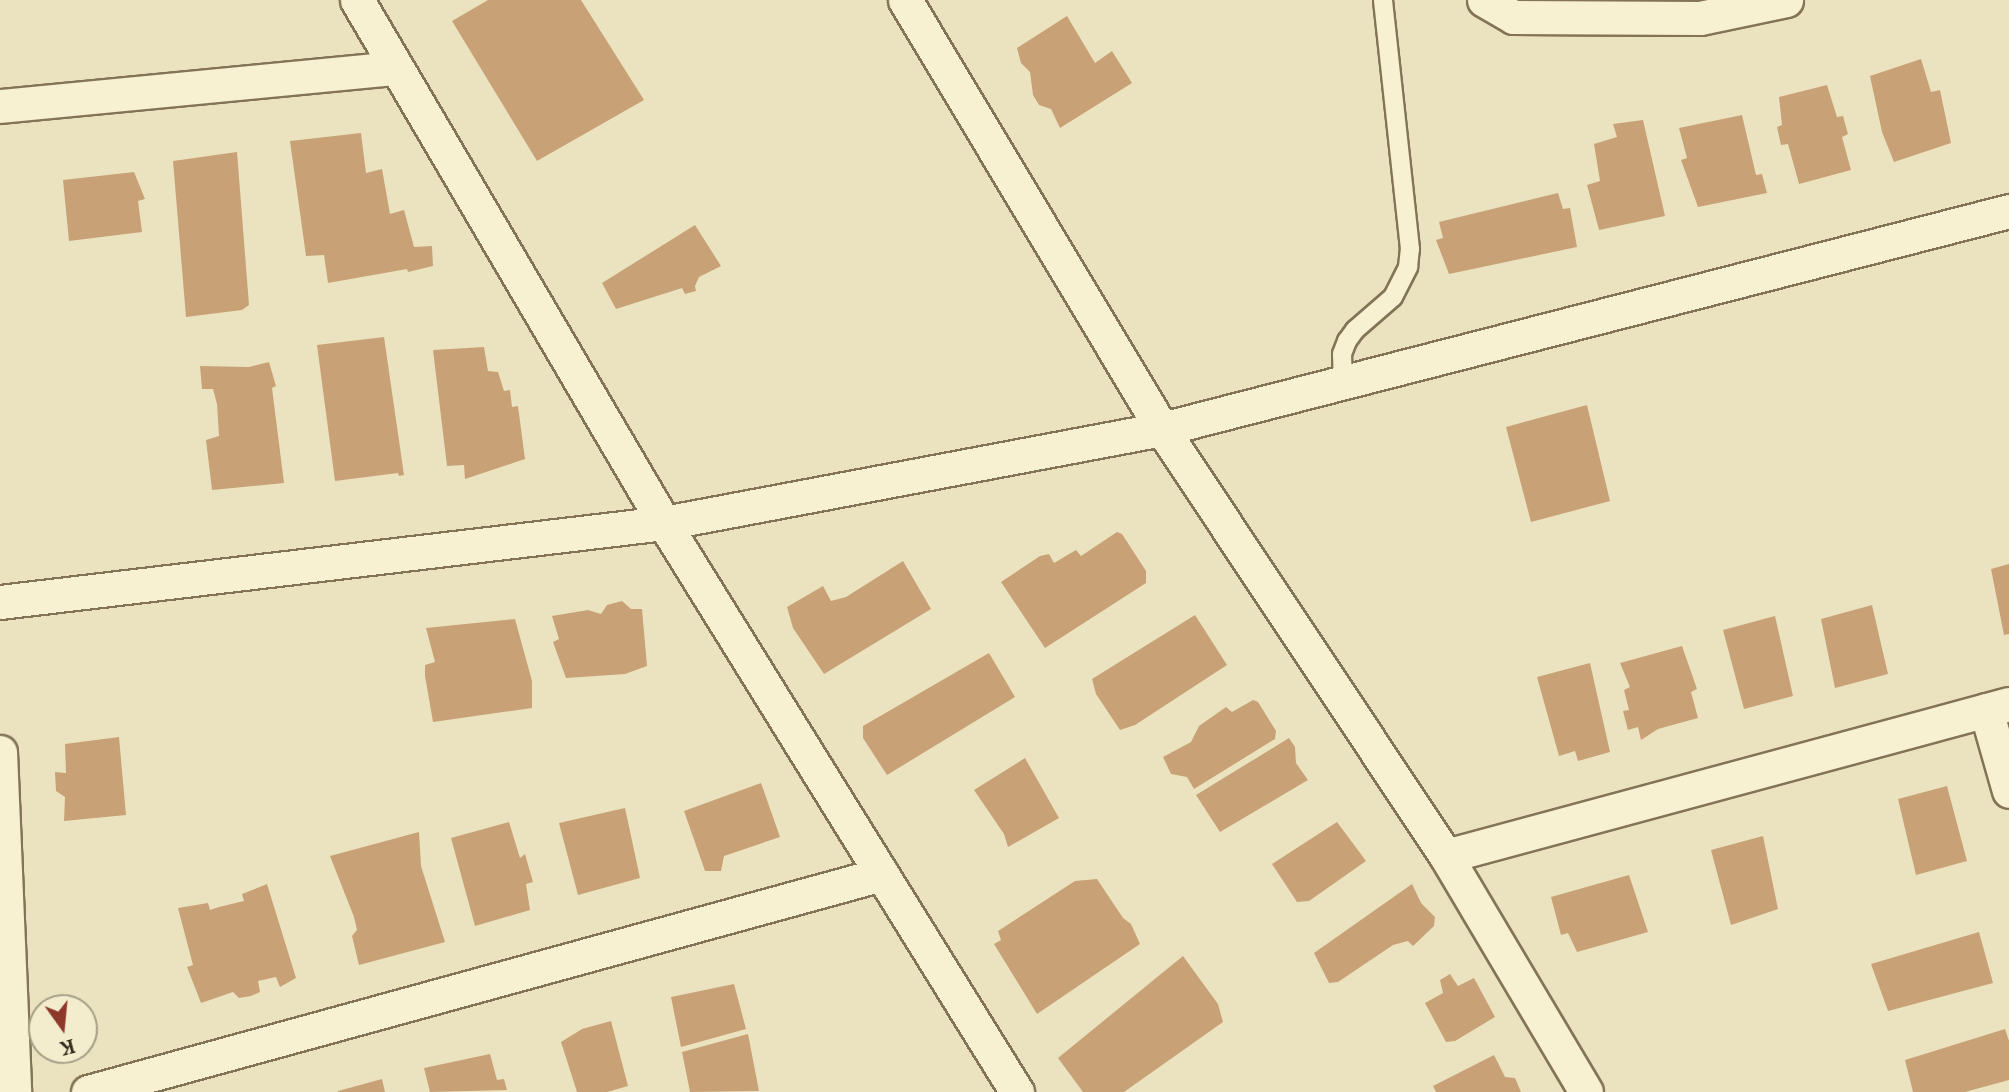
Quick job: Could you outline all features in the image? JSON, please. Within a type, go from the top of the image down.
[{"type":"street","points":[[357,0],[664,523],[1017,1092]]},
{"type":"street","points":[[905,0],[1162,429],[1446,856],[1586,1092]]},
{"type":"street","points":[[1484,0],[1513,17],[1699,18],[1786,0]]},
{"type":"street","points":[[0,106],[396,68]]},
{"type":"street","points":[[0,602],[664,523],[1162,429],[2009,211]]},
{"type":"street","points":[[1446,856],[1997,707],[2009,791]]},
{"type":"street","points":[[0,752],[14,1092]]},
{"type":"street","points":[[88,1092],[882,874]]},
{"type":"lane","points":[[1343,383],[1342,354],[1347,341],[1393,296],[1408,267],[1410,249],[1383,0]]},
{"type":"building","points":[[488,0],[581,0],[644,100],[537,161],[452,21]]},
{"type":"building","points":[[1067,16],[1095,63],[1112,51],[1132,83],[1060,128],[1051,109],[1039,105],[1033,95],[1030,72],[1021,63],[1017,48]]},
{"type":"building","points":[[1921,59],[1931,92],[1940,90],[1951,143],[1894,162],[1882,132],[1870,76]]},
{"type":"building","points":[[1827,85],[1837,117],[1843,116],[1848,134],[1842,137],[1851,170],[1799,184],[1788,144],[1781,145],[1777,127],[1782,125],[1779,97]]},
{"type":"building","points":[[1742,115],[1756,175],[1762,174],[1767,193],[1698,207],[1681,160],[1687,158],[1679,128]]},
{"type":"building","points":[[1643,120],[1665,216],[1599,230],[1587,185],[1600,181],[1594,144],[1617,137],[1613,124]]},
{"type":"building","points":[[361,133],[366,173],[382,169],[390,214],[404,210],[414,247],[432,246],[433,266],[328,283],[324,255],[306,256],[290,141]]},
{"type":"building","points":[[237,152],[249,305],[242,310],[186,317],[173,161]]},
{"type":"building","points":[[134,172],[145,199],[138,201],[142,232],[69,241],[63,180]]},
{"type":"building","points":[[1558,193],[1563,209],[1570,208],[1577,247],[1449,274],[1436,240],[1443,238],[1439,222]]},
{"type":"building","points":[[695,225],[721,266],[699,277],[696,291],[685,294],[682,288],[616,309],[602,283]]},
{"type":"building","points":[[384,337],[404,475],[399,476],[398,473],[335,481],[317,345]]},
{"type":"building","points":[[484,347],[488,371],[498,372],[504,391],[510,390],[512,407],[518,406],[525,459],[465,479],[464,465],[447,466],[433,350]]},
{"type":"building","points":[[269,362],[276,386],[272,388],[284,483],[212,490],[206,440],[219,436],[217,404],[213,389],[202,389],[200,366],[249,367]]},
{"type":"building","points":[[1587,405],[1610,501],[1531,522],[1506,427]]},
{"type":"building","points":[[1117,532],[1122,534],[1146,571],[1146,583],[1045,648],[1001,582],[1040,556],[1049,554],[1054,563],[1076,550],[1081,556]]},
{"type":"building","points":[[903,561],[931,609],[824,674],[793,628],[787,607],[823,586],[831,601],[846,597]]},
{"type":"building","points":[[2009,564],[2009,634],[2004,635],[1991,569]]},
{"type":"building","points":[[622,601],[631,609],[642,609],[647,666],[625,674],[566,678],[553,642],[559,639],[552,616],[588,610],[601,614],[607,605]]},
{"type":"building","points":[[1872,605],[1888,674],[1835,688],[1821,619]]},
{"type":"building","points":[[1195,615],[1227,665],[1135,725],[1120,730],[1096,694],[1092,679]]},
{"type":"building","points":[[1775,616],[1793,696],[1744,709],[1723,630]]},
{"type":"building","points":[[515,619],[532,681],[532,708],[433,722],[425,665],[435,662],[426,628]]},
{"type":"building","points":[[1682,646],[1697,689],[1691,692],[1698,718],[1658,729],[1641,740],[1638,727],[1628,730],[1623,711],[1629,710],[1624,690],[1630,687],[1620,663]]},
{"type":"building","points":[[989,653],[1015,697],[887,775],[863,738],[863,726]]},
{"type":"building","points":[[1590,663],[1610,752],[1578,761],[1575,751],[1559,756],[1537,677]]},
{"type":"building","points":[[1253,700],[1258,702],[1276,731],[1275,739],[1194,789],[1187,777],[1171,774],[1163,757],[1191,742],[1199,726],[1226,707],[1232,712]]},
{"type":"building","points":[[119,737],[126,815],[64,821],[65,797],[56,791],[55,772],[66,773],[65,744]]},
{"type":"building","points":[[1289,738],[1295,747],[1296,763],[1308,780],[1220,832],[1196,795]]},
{"type":"building","points":[[1025,758],[1059,818],[1008,847],[1004,834],[974,790]]},
{"type":"building","points":[[761,783],[780,837],[724,856],[721,871],[705,871],[684,811]]},
{"type":"building","points":[[1947,786],[1967,861],[1916,875],[1898,799]]},
{"type":"building","points":[[625,808],[640,878],[578,895],[559,823]]},
{"type":"building","points":[[509,822],[520,858],[525,854],[533,882],[526,884],[530,910],[475,926],[451,838]]},
{"type":"building","points":[[1337,822],[1366,861],[1309,901],[1297,902],[1272,864]]},
{"type":"building","points":[[419,832],[421,866],[445,942],[359,965],[352,936],[357,930],[354,917],[330,856]]},
{"type":"building","points":[[1763,836],[1778,909],[1731,925],[1711,850]]},
{"type":"building","points":[[1629,875],[1648,932],[1577,952],[1568,933],[1561,935],[1551,897]]},
{"type":"building","points":[[1097,879],[1123,918],[1131,924],[1140,944],[1037,1014],[994,944],[1001,940],[998,931],[1075,881]]},
{"type":"building","points":[[267,884],[296,978],[280,987],[276,977],[258,981],[260,992],[251,996],[239,998],[233,992],[201,1003],[187,967],[193,965],[178,908],[208,903],[210,910],[244,901],[242,894]]},
{"type":"building","points":[[1412,884],[1421,903],[1435,917],[1434,926],[1413,946],[1408,941],[1393,945],[1338,982],[1329,983],[1314,953]]},
{"type":"building","points":[[1979,932],[1993,983],[1888,1011],[1871,964]]},
{"type":"building","points":[[1183,956],[1218,1004],[1223,1022],[1124,1092],[1083,1092],[1058,1058]]},
{"type":"building","points":[[1450,974],[1458,986],[1474,978],[1495,1017],[1455,1041],[1446,1042],[1425,1003],[1443,993],[1440,980]]},
{"type":"building","points":[[734,984],[746,1029],[681,1047],[671,997]]},
{"type":"building","points":[[611,1021],[628,1086],[607,1092],[577,1092],[561,1042],[582,1029]]},
{"type":"building","points":[[2005,1029],[2009,1041],[2009,1080],[1965,1092],[1913,1092],[1905,1060]]},
{"type":"building","points":[[748,1034],[759,1091],[690,1092],[682,1052]]},
{"type":"building","points":[[490,1054],[497,1080],[504,1079],[507,1090],[430,1092],[424,1068]]},
{"type":"building","points":[[1494,1055],[1505,1077],[1515,1078],[1521,1092],[1436,1092],[1433,1086]]},
{"type":"building","points":[[382,1079],[385,1092],[338,1092],[338,1091]]}]
